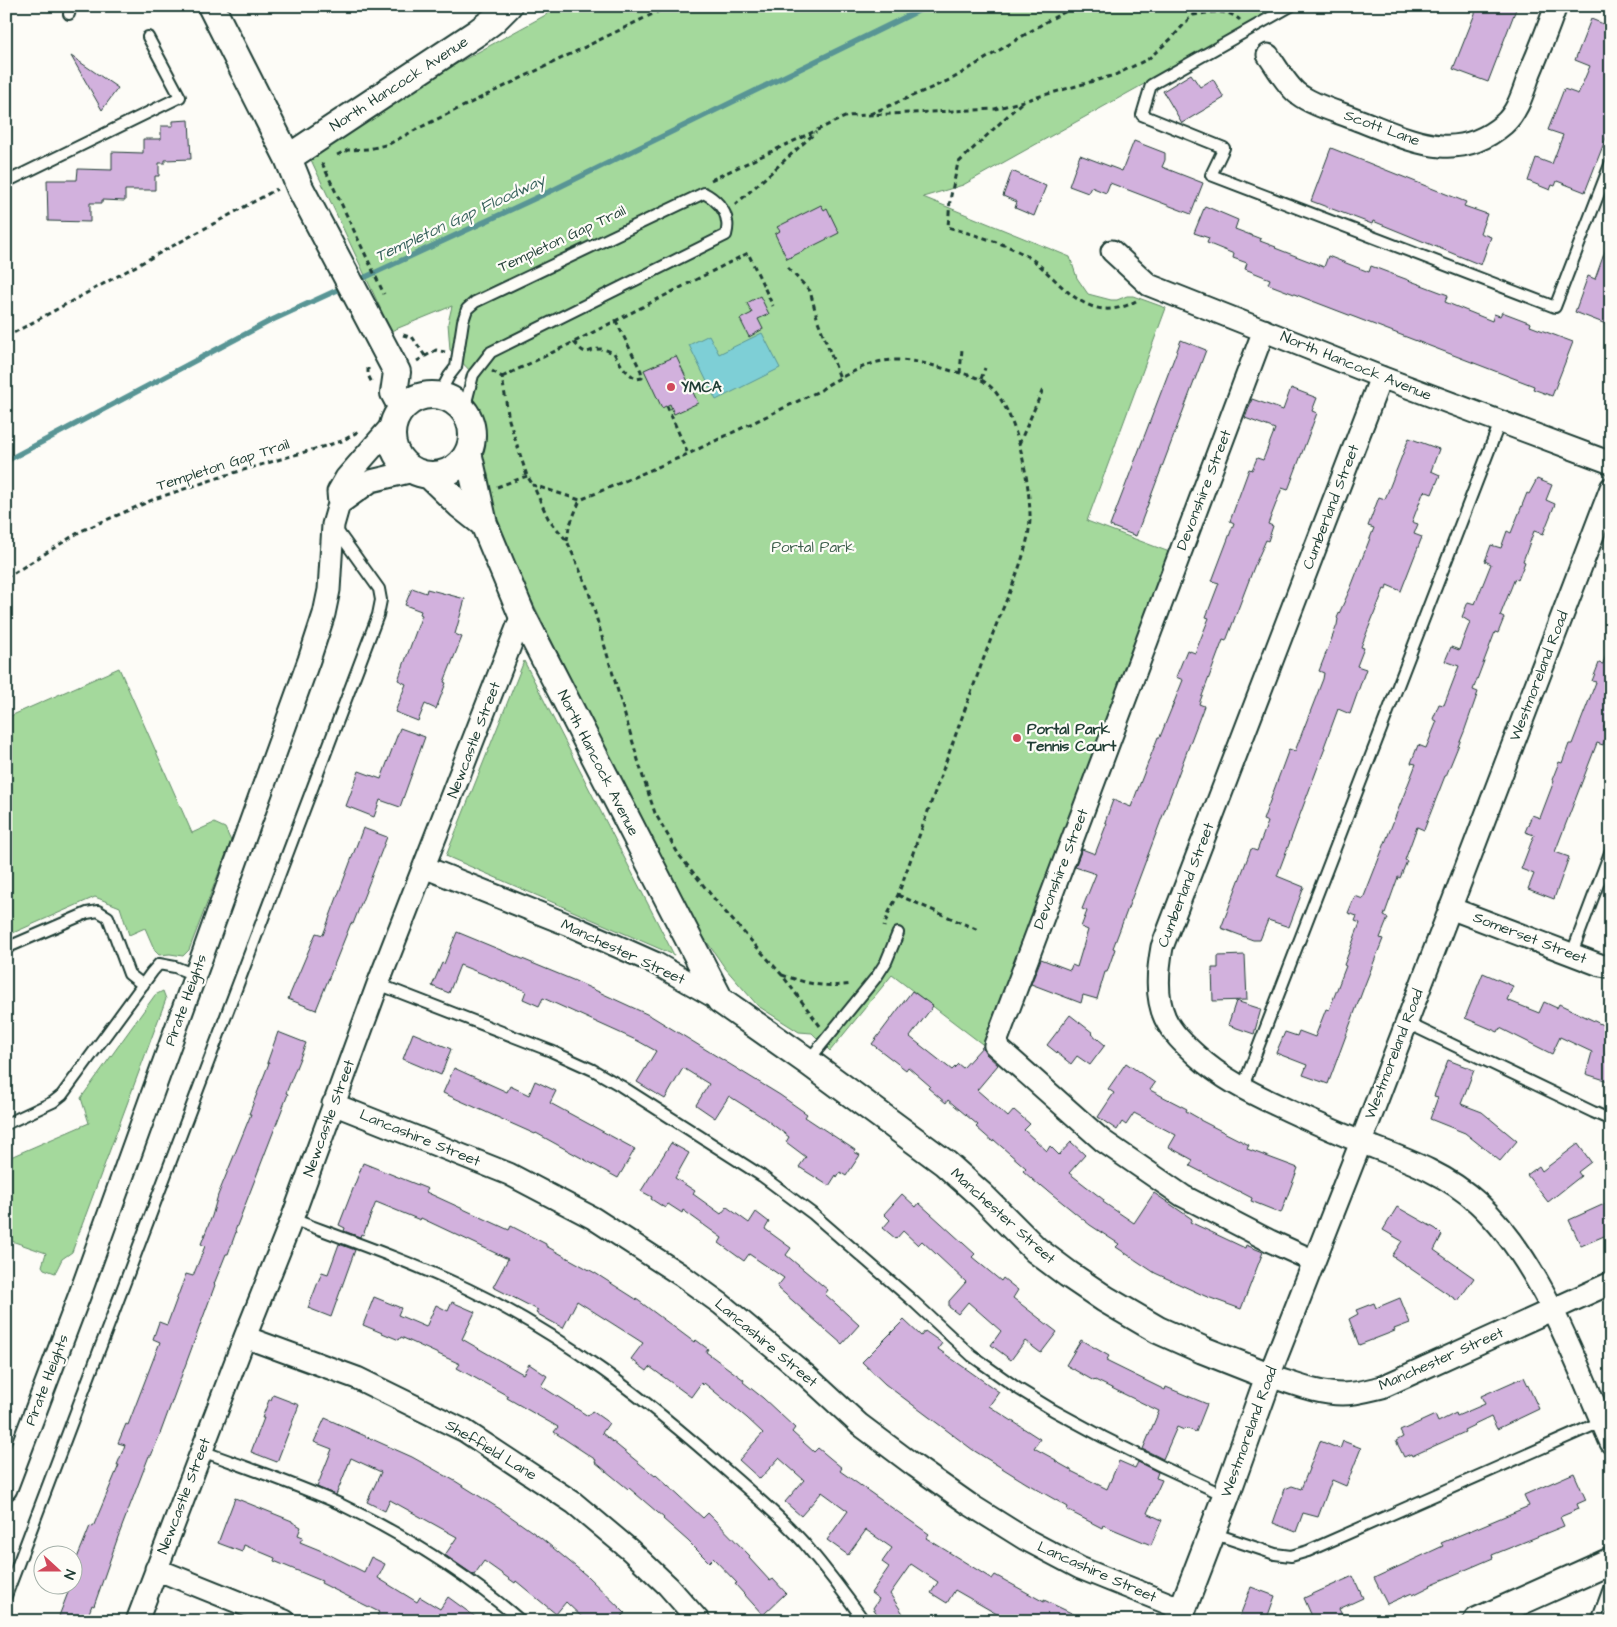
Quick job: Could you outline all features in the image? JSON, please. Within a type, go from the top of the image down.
[{"type":"street","points":[[211,6],[288,158],[291,187],[397,372],[420,380],[435,395]]},
{"type":"street","name":"North Hancock Avenue","points":[[288,158],[478,32],[508,6]]},
{"type":"street","name":"Scott Lane","points":[[1268,55],[1298,94],[1321,105],[1414,141],[1434,146],[1453,146],[1473,142],[1490,134],[1506,123],[1517,106],[1556,6]]},
{"type":"street","name":"North Hancock Avenue","points":[[1112,251],[1149,285],[1381,377],[1611,463]]},
{"type":"street","name":"Devonshire Street","points":[[1264,330],[995,1045],[1103,1141],[1183,1196],[1270,1241],[1314,1261]]},
{"type":"street","name":"North Hancock Avenue","points":[[397,372],[394,393],[397,416],[392,440],[397,456],[404,464],[421,473],[484,524]]},
{"type":"street","name":"Cumberland Street","points":[[1381,377],[1162,947],[1158,970],[1159,993],[1165,1017],[1178,1039],[1209,1067],[1242,1088],[1322,1127],[1421,1165],[1452,1182],[1478,1203],[1504,1230],[1522,1254],[1552,1309],[1606,1419],[1611,1443]]},
{"type":"street","points":[[397,416],[410,400],[420,396],[435,395],[457,403],[464,410]]},
{"type":"street","name":"North Hancock Avenue","points":[[464,410],[471,426],[471,443],[468,452],[484,524],[522,615],[720,1000]]},
{"type":"street","name":"Pirate Heights","points":[[6,1489],[80,1294],[309,660],[324,614],[330,580],[333,525],[339,504],[338,492],[346,478],[397,416]]},
{"type":"street","points":[[339,504],[372,481],[421,473],[441,474],[452,470],[468,452]]},
{"type":"street","name":"Westmoreland Road","points":[[1180,1615],[1226,1496],[1269,1376],[1407,1023],[1611,488]]},
{"type":"street","name":"Newcastle Street","points":[[137,1621],[292,1219],[378,984],[522,615]]},
{"type":"street","name":"Manchester Street","points":[[424,868],[574,927],[655,963],[720,1000],[807,1061],[945,1163],[982,1196],[1036,1250],[1068,1274],[1105,1299],[1158,1330],[1269,1376],[1321,1392],[1342,1394],[1382,1387],[1611,1283]]},
{"type":"street","name":"Somerset Street","points":[[1450,908],[1600,965],[1611,967]]},
{"type":"street","name":"Lancashire Street","points":[[334,1104],[509,1174],[593,1218],[681,1275],[721,1304],[807,1376],[859,1424],[969,1504],[1024,1539],[1080,1568],[1180,1615]]},
{"type":"street","name":"Sheffield Lane","points":[[245,1337],[357,1378],[465,1432],[574,1503],[630,1550],[668,1586],[699,1621]]},
{"type":"street","points":[[1477,1621],[1611,1561]]},
{"type":"street","points":[[156,1569],[285,1621]]},
{"type":"lane","points":[[1291,6],[1151,85],[1142,115],[1224,148],[1211,175],[1555,307],[1611,162]]},
{"type":"lane","points":[[6,182],[180,98],[148,36]]},
{"type":"lane","points":[[435,395],[456,367],[463,320],[468,309],[475,302],[704,193],[713,198],[728,221],[726,235],[491,352],[473,374],[464,410]]},
{"type":"lane","points":[[1242,1088],[1500,422]]},
{"type":"lane","points":[[6,1596],[378,614],[381,600],[379,589],[333,525]]},
{"type":"lane","points":[[1572,953],[1611,850]]},
{"type":"lane","points":[[6,948],[87,913],[98,911],[108,917],[129,974],[143,985]]},
{"type":"lane","points":[[807,1061],[877,976],[886,962],[898,933]]},
{"type":"lane","points":[[6,1124],[53,1102],[62,1095],[159,964],[175,967],[195,975]]},
{"type":"lane","points":[[378,984],[551,1051],[593,1070],[621,1086],[762,1176],[812,1214],[913,1301],[972,1356],[1016,1388],[1103,1437],[1226,1496]]},
{"type":"lane","points":[[1407,1023],[1611,1120]]},
{"type":"lane","points":[[292,1219],[378,1251],[468,1290],[534,1325],[627,1387],[670,1421],[803,1542],[864,1621]]},
{"type":"lane","points":[[1212,1533],[1275,1554],[1292,1556],[1317,1547],[1606,1419]]},
{"type":"lane","points":[[202,1451],[339,1504],[392,1531],[462,1574],[521,1621]]},
{"type":"lane","points":[[1597,1621],[1611,1582]]},
{"type":"path","points":[[334,156],[348,150],[369,149],[389,144],[418,128],[670,6]]},
{"type":"path","points":[[867,115],[952,79],[1049,20],[1076,6]]},
{"type":"path","points":[[705,183],[847,116],[995,108],[1115,75],[1148,59],[1172,38],[1200,6]]},
{"type":"path","points":[[1023,101],[958,163],[950,200],[948,227],[998,242],[1034,260],[1070,295],[1092,308],[1125,307],[1139,300]]},
{"type":"path","points":[[725,215],[820,129]]},
{"type":"path","points":[[328,160],[321,164],[388,302]]},
{"type":"path","points":[[6,337],[291,187]]},
{"type":"path","points":[[502,377],[748,253],[773,306]]},
{"type":"path","points":[[788,268],[810,291],[818,321],[840,378]]},
{"type":"path","points":[[574,342],[580,349],[588,352],[600,349],[614,353],[622,367],[630,375],[638,379],[642,378],[641,371],[616,321]]},
{"type":"path","points":[[400,327],[404,335]]},
{"type":"path","points":[[960,373],[962,349]]},
{"type":"path","points":[[397,372],[436,350],[448,353]]},
{"type":"path","points":[[533,485],[580,500],[688,454],[821,390],[829,383],[871,364],[888,360],[911,361],[960,373],[981,379],[994,390],[1008,412],[1019,444],[1028,488],[1029,534],[1026,547],[992,635],[898,895],[882,930]]},
{"type":"path","points":[[981,379],[985,368]]},
{"type":"path","points":[[490,369],[502,377],[510,420],[527,476],[548,518],[567,542],[588,589],[642,778],[654,813],[679,855],[720,906],[782,975],[828,1036]]},
{"type":"path","points":[[1019,444],[1044,387]]},
{"type":"path","points":[[667,406],[688,454]]},
{"type":"path","name":"Templeton Gap Trail","points":[[6,578],[81,531],[157,498],[342,440],[365,426]]},
{"type":"path","points":[[493,489],[527,476]]},
{"type":"path","points":[[567,542],[569,527],[580,500]]},
{"type":"path","points":[[898,895],[978,930]]},
{"type":"path","points":[[782,975],[816,986],[857,983],[851,990]]},
{"type":"path","points":[[819,1025],[826,1018]]},
{"type":"green space","name":"Portal Park","points":[[562,6],[1284,6],[963,185],[923,197],[1070,257],[1077,278],[1088,294],[1111,300],[1133,296],[1166,308],[1087,521],[1172,553],[986,1047],[892,975],[830,1051],[812,1033],[799,1032],[758,1006],[725,968],[689,916],[507,551],[490,508],[479,451],[482,435],[473,403],[476,377],[450,350],[448,323],[452,306],[391,331],[305,147]]},
{"type":"green space","points":[[524,661],[674,955],[446,856]]},
{"type":"green space","points":[[119,668],[192,833],[214,823],[225,828],[231,841],[189,950],[183,956],[159,955],[155,951],[145,928],[129,935],[120,907],[95,897],[6,936],[6,718]]},
{"type":"green space","points":[[163,991],[166,999],[72,1252],[62,1259],[55,1273],[44,1269],[42,1266],[46,1253],[6,1239],[6,1159],[89,1123],[81,1098],[155,995]]},
{"type":"water","points":[[762,333],[780,368],[716,400],[689,345],[709,335],[719,354]]},
{"type":"building","points":[[1478,6],[1508,6],[1516,9],[1488,82],[1453,69]]},
{"type":"building","points":[[1591,19],[1611,27],[1611,125],[1585,192],[1557,181],[1550,190],[1528,181],[1536,158],[1552,164],[1563,135],[1548,130],[1564,89],[1578,94],[1590,66],[1575,60]]},
{"type":"building","points":[[71,56],[118,88],[102,110]]},
{"type":"building","points":[[1191,74],[1200,87],[1213,79],[1224,98],[1182,123],[1163,91]]},
{"type":"building","points":[[189,120],[191,159],[165,160],[165,163],[159,163],[159,176],[155,176],[155,190],[125,190],[125,201],[102,200],[102,203],[90,203],[90,222],[48,221],[47,180],[77,180],[78,169],[112,170],[112,152],[143,153],[143,139],[161,139],[161,126],[173,126],[173,121]]},
{"type":"building","points":[[1134,141],[1165,153],[1162,167],[1203,183],[1191,214],[1110,183],[1106,193],[1091,187],[1088,193],[1069,186],[1080,155],[1122,171]]},
{"type":"building","points":[[1331,148],[1466,202],[1464,206],[1487,214],[1480,233],[1491,237],[1481,265],[1373,221],[1372,224],[1311,201]]},
{"type":"building","points":[[1012,171],[1046,186],[1034,216],[1015,208],[1017,202],[1003,196]]},
{"type":"building","points":[[821,205],[824,210],[827,208],[839,233],[787,259],[775,234],[780,231],[777,227]]},
{"type":"building","points":[[1205,206],[1238,220],[1235,229],[1261,239],[1260,241],[1275,248],[1324,267],[1328,256],[1369,272],[1371,266],[1448,295],[1445,302],[1492,321],[1494,314],[1500,316],[1502,312],[1531,323],[1530,326],[1573,342],[1552,396],[1533,389],[1534,386],[1268,284],[1270,279],[1245,269],[1247,263],[1233,258],[1234,254],[1207,243],[1209,238],[1194,233]]},
{"type":"building","points":[[1609,240],[1611,240],[1611,326],[1575,312],[1588,276],[1595,279]]},
{"type":"building","points":[[760,296],[769,314],[758,319],[763,329],[749,337],[740,319],[752,313],[747,303]]},
{"type":"building","points":[[1181,340],[1206,350],[1136,536],[1110,526]]},
{"type":"building","name":"YMCA","points":[[676,356],[698,403],[674,414],[670,404],[662,408],[644,370]]},
{"type":"building","points":[[1291,388],[1317,398],[1312,411],[1317,413],[1288,490],[1282,488],[1268,524],[1273,526],[1268,541],[1266,540],[1254,567],[1226,641],[1223,640],[1199,704],[1204,706],[1113,948],[1115,949],[1107,972],[1105,972],[1097,999],[1083,995],[1081,1003],[1031,984],[1041,959],[1070,970],[1072,965],[1077,967],[1088,930],[1081,927],[1087,911],[1082,909],[1096,874],[1075,867],[1082,849],[1095,854],[1107,823],[1105,822],[1113,800],[1131,807],[1158,737],[1160,737],[1183,680],[1176,677],[1187,650],[1195,653],[1209,618],[1206,617],[1219,583],[1212,581],[1234,523],[1230,521],[1249,469],[1252,470],[1257,458],[1263,460],[1275,429],[1245,418],[1252,399],[1283,410]]},
{"type":"building","points":[[1409,438],[1439,449],[1431,471],[1440,475],[1432,494],[1424,491],[1412,522],[1418,524],[1414,534],[1422,537],[1401,591],[1387,585],[1386,590],[1384,589],[1361,647],[1364,648],[1357,666],[1366,669],[1350,714],[1338,709],[1277,876],[1304,887],[1289,927],[1268,920],[1260,940],[1253,940],[1221,928],[1251,849],[1257,851],[1268,822],[1263,820],[1289,749],[1295,751],[1323,679],[1324,673],[1319,671],[1337,625],[1337,618],[1374,528],[1368,526],[1379,497],[1385,499]]},
{"type":"building","points":[[1537,479],[1552,485],[1546,500],[1555,504],[1543,534],[1534,531],[1518,580],[1515,578],[1500,616],[1504,618],[1498,633],[1495,632],[1473,690],[1478,692],[1464,732],[1424,830],[1417,827],[1405,860],[1407,861],[1400,878],[1398,877],[1384,916],[1388,918],[1380,938],[1383,939],[1328,1084],[1303,1075],[1307,1065],[1276,1053],[1285,1032],[1297,1036],[1299,1031],[1315,1037],[1326,1009],[1329,1010],[1360,923],[1355,921],[1357,916],[1348,913],[1355,896],[1363,899],[1416,764],[1411,763],[1418,745],[1426,748],[1437,721],[1433,719],[1439,704],[1444,705],[1459,666],[1445,661],[1451,647],[1459,650],[1470,622],[1462,617],[1468,602],[1475,604],[1491,564],[1485,561],[1491,545],[1501,548],[1507,531],[1511,533],[1527,493],[1529,494]]},
{"type":"building","points":[[412,588],[426,593],[427,589],[465,599],[455,634],[462,637],[444,682],[446,683],[436,709],[425,704],[418,721],[395,712],[406,684],[398,680],[422,615],[420,614],[421,611],[405,605]]},
{"type":"building","points":[[1609,646],[1611,646],[1611,709],[1604,727],[1609,729],[1603,745],[1597,743],[1555,852],[1569,857],[1554,899],[1528,889],[1534,874],[1521,869],[1534,835],[1525,832],[1532,815],[1540,818],[1559,762],[1562,763],[1569,744],[1572,744],[1596,682],[1592,681],[1599,663],[1603,664]]},
{"type":"building","points":[[400,728],[425,737],[400,807],[380,800],[374,817],[346,806],[359,771],[381,779]]},
{"type":"building","points":[[363,828],[387,837],[353,924],[351,923],[316,1010],[288,999],[316,933],[323,935]]},
{"type":"building","points":[[457,932],[573,980],[651,1016],[780,1095],[807,1114],[805,1117],[860,1155],[846,1176],[840,1172],[829,1186],[799,1167],[806,1157],[786,1142],[789,1137],[764,1118],[729,1096],[715,1118],[696,1105],[709,1084],[683,1068],[665,1099],[637,1082],[656,1051],[638,1041],[543,998],[539,1006],[523,999],[526,991],[460,965],[449,993],[432,986],[442,963],[444,964]]},
{"type":"building","points":[[1245,955],[1247,1000],[1213,1001],[1212,968],[1218,968],[1218,956]]},
{"type":"building","points":[[1483,973],[1513,986],[1507,1000],[1539,1013],[1544,1002],[1557,1008],[1559,1004],[1611,1029],[1611,1082],[1586,1074],[1592,1052],[1560,1037],[1552,1054],[1500,1028],[1498,1032],[1465,1018]]},
{"type":"building","points":[[912,991],[933,1006],[910,1037],[952,1070],[958,1064],[963,1068],[983,1046],[986,1054],[998,1065],[977,1090],[1008,1117],[1014,1110],[1030,1124],[1024,1130],[1047,1151],[1050,1146],[1059,1155],[1071,1142],[1085,1155],[1069,1173],[1104,1200],[1103,1202],[1134,1223],[1154,1193],[1192,1219],[1190,1222],[1245,1248],[1246,1245],[1263,1252],[1241,1309],[1205,1296],[1155,1273],[1116,1247],[1119,1244],[1090,1225],[1041,1187],[1023,1171],[1026,1168],[994,1140],[993,1142],[976,1127],[978,1125],[948,1100],[946,1103],[908,1067],[906,1070],[872,1044]]},
{"type":"building","points":[[1236,1001],[1261,1009],[1254,1034],[1228,1025]]},
{"type":"building","points":[[1070,1015],[1105,1045],[1090,1065],[1077,1056],[1071,1064],[1047,1045]]},
{"type":"building","points":[[278,1032],[306,1043],[228,1254],[226,1254],[214,1284],[160,1434],[151,1456],[149,1456],[118,1537],[94,1606],[92,1605],[86,1621],[72,1621],[59,1616],[67,1594],[82,1594],[82,1546],[90,1526],[93,1527],[119,1465],[117,1465],[125,1445],[118,1443],[126,1424],[128,1425],[160,1342],[153,1339],[159,1322],[167,1325],[186,1274],[193,1276],[205,1246],[201,1244],[218,1195],[251,1114],[249,1114],[269,1063],[267,1063]]},
{"type":"building","points":[[413,1033],[451,1049],[441,1075],[403,1059]]},
{"type":"building","points":[[1448,1060],[1474,1070],[1461,1104],[1482,1112],[1517,1141],[1500,1161],[1465,1133],[1430,1119],[1438,1097],[1434,1096]]},
{"type":"building","points":[[1126,1063],[1155,1083],[1150,1090],[1187,1109],[1186,1111],[1200,1120],[1249,1145],[1247,1149],[1298,1168],[1281,1213],[1251,1201],[1252,1198],[1190,1166],[1193,1160],[1169,1147],[1176,1135],[1134,1113],[1126,1125],[1122,1122],[1117,1130],[1098,1117],[1114,1093],[1108,1089]]},
{"type":"building","points":[[454,1068],[507,1092],[510,1086],[529,1095],[535,1081],[556,1091],[550,1103],[635,1149],[618,1178],[536,1133],[443,1093]]},
{"type":"building","points":[[671,1143],[689,1153],[675,1178],[695,1191],[693,1194],[721,1214],[727,1207],[749,1223],[756,1212],[769,1222],[765,1229],[791,1248],[786,1255],[828,1290],[825,1294],[859,1325],[842,1344],[777,1287],[784,1278],[749,1254],[744,1261],[719,1243],[722,1238],[683,1210],[682,1213],[668,1204],[665,1208],[641,1191]]},
{"type":"building","points":[[1578,1144],[1591,1162],[1578,1172],[1581,1176],[1548,1202],[1527,1175],[1539,1166],[1542,1171]]},
{"type":"building","points":[[363,1163],[428,1189],[426,1192],[509,1230],[511,1226],[595,1273],[639,1301],[694,1342],[696,1340],[708,1349],[706,1352],[744,1380],[743,1382],[795,1428],[792,1432],[814,1452],[818,1448],[842,1468],[840,1471],[929,1534],[926,1538],[992,1579],[995,1575],[1044,1602],[1044,1600],[1088,1621],[1009,1621],[955,1590],[947,1603],[931,1593],[938,1582],[911,1564],[890,1594],[908,1621],[882,1621],[873,1608],[879,1599],[871,1593],[889,1567],[882,1562],[892,1548],[866,1530],[848,1555],[827,1540],[848,1511],[822,1492],[801,1516],[785,1502],[804,1480],[779,1458],[760,1479],[739,1460],[763,1433],[704,1383],[703,1385],[701,1383],[691,1397],[650,1367],[647,1371],[631,1359],[643,1343],[577,1301],[563,1328],[536,1313],[538,1310],[493,1287],[508,1259],[421,1218],[420,1220],[376,1202],[363,1235],[361,1234],[360,1237],[344,1231],[345,1228],[339,1225]]},
{"type":"building","points":[[902,1194],[916,1207],[919,1203],[975,1254],[972,1257],[1001,1281],[1003,1278],[1018,1290],[1013,1298],[1057,1332],[1041,1353],[1025,1341],[1011,1360],[991,1345],[1001,1331],[968,1302],[958,1314],[949,1307],[949,1301],[966,1282],[922,1241],[918,1245],[903,1231],[896,1239],[883,1228],[890,1220],[884,1214]]},
{"type":"building","points":[[1611,1201],[1611,1233],[1581,1246],[1569,1220]]},
{"type":"building","points":[[1397,1207],[1436,1229],[1442,1235],[1434,1250],[1474,1278],[1458,1301],[1392,1256],[1402,1241],[1383,1230]]},
{"type":"building","points":[[339,1244],[355,1250],[331,1317],[308,1308],[322,1272],[328,1274]]},
{"type":"building","points":[[374,1297],[401,1308],[398,1315],[426,1327],[436,1305],[448,1311],[452,1302],[475,1312],[462,1339],[523,1374],[529,1364],[547,1376],[541,1386],[588,1416],[592,1411],[609,1423],[602,1433],[656,1475],[703,1518],[708,1513],[750,1556],[749,1558],[770,1581],[773,1579],[786,1593],[763,1615],[735,1584],[737,1583],[713,1558],[709,1562],[664,1518],[595,1462],[596,1460],[554,1432],[558,1427],[507,1398],[508,1396],[457,1368],[460,1364],[401,1337],[399,1340],[363,1325]]},
{"type":"building","points":[[1400,1298],[1410,1323],[1359,1345],[1349,1319],[1358,1314],[1356,1310],[1374,1303],[1376,1308]]},
{"type":"building","points":[[904,1320],[921,1336],[925,1331],[942,1343],[938,1349],[999,1392],[989,1406],[1040,1439],[1034,1448],[1071,1471],[1107,1489],[1119,1461],[1135,1468],[1138,1462],[1158,1472],[1156,1478],[1162,1480],[1147,1513],[1162,1520],[1151,1545],[1103,1525],[1102,1528],[1067,1510],[1068,1507],[973,1450],[885,1384],[862,1362]]},
{"type":"building","points":[[1081,1340],[1109,1356],[1106,1361],[1165,1390],[1166,1387],[1207,1404],[1196,1432],[1177,1427],[1163,1459],[1143,1449],[1159,1411],[1094,1381],[1066,1365]]},
{"type":"building","points":[[1524,1377],[1539,1409],[1497,1429],[1491,1417],[1464,1430],[1465,1432],[1412,1456],[1411,1454],[1404,1457],[1396,1441],[1403,1437],[1400,1431],[1435,1415],[1438,1422],[1456,1413],[1457,1416],[1485,1404],[1481,1396]]},
{"type":"building","points":[[273,1395],[299,1405],[277,1462],[251,1452],[264,1418],[262,1418]]},
{"type":"building","points":[[325,1418],[412,1457],[500,1509],[541,1538],[587,1576],[625,1613],[617,1621],[586,1621],[566,1602],[556,1614],[516,1581],[515,1583],[484,1561],[474,1575],[445,1555],[457,1537],[390,1500],[385,1511],[367,1502],[381,1472],[351,1458],[336,1495],[317,1487],[332,1449],[314,1442]]},
{"type":"building","points":[[1320,1441],[1340,1449],[1343,1441],[1361,1448],[1346,1486],[1332,1480],[1318,1517],[1303,1513],[1296,1532],[1273,1523],[1285,1489],[1292,1486],[1301,1489]]},
{"type":"building","points":[[1574,1473],[1586,1500],[1577,1504],[1579,1509],[1560,1517],[1564,1526],[1492,1555],[1493,1558],[1430,1585],[1413,1595],[1412,1593],[1387,1604],[1374,1578],[1443,1546],[1441,1543],[1529,1506],[1524,1495]]},
{"type":"building","points":[[235,1498],[292,1521],[301,1527],[298,1535],[303,1537],[300,1542],[364,1572],[371,1557],[385,1564],[378,1578],[417,1602],[420,1597],[440,1609],[448,1597],[481,1621],[386,1621],[377,1615],[379,1612],[321,1583],[322,1581],[274,1561],[275,1558],[244,1545],[242,1552],[218,1543]]},
{"type":"building","points":[[1353,1576],[1363,1598],[1339,1609],[1345,1621],[1314,1621],[1304,1598]]},
{"type":"building","points":[[1251,1587],[1275,1596],[1266,1621],[1238,1621]]},
{"type":"waterway","name":"Templeton Gap Floodway","points":[[357,281],[553,190],[928,6]]},
{"type":"waterway","name":"Templeton Gap Floodway","points":[[6,461],[270,321],[344,287]]},
{"type":"place","name":"YMCA","points":[[671,387]]},
{"type":"place","name":"Portal Park Tennis Court","points":[[1017,738]]}]
